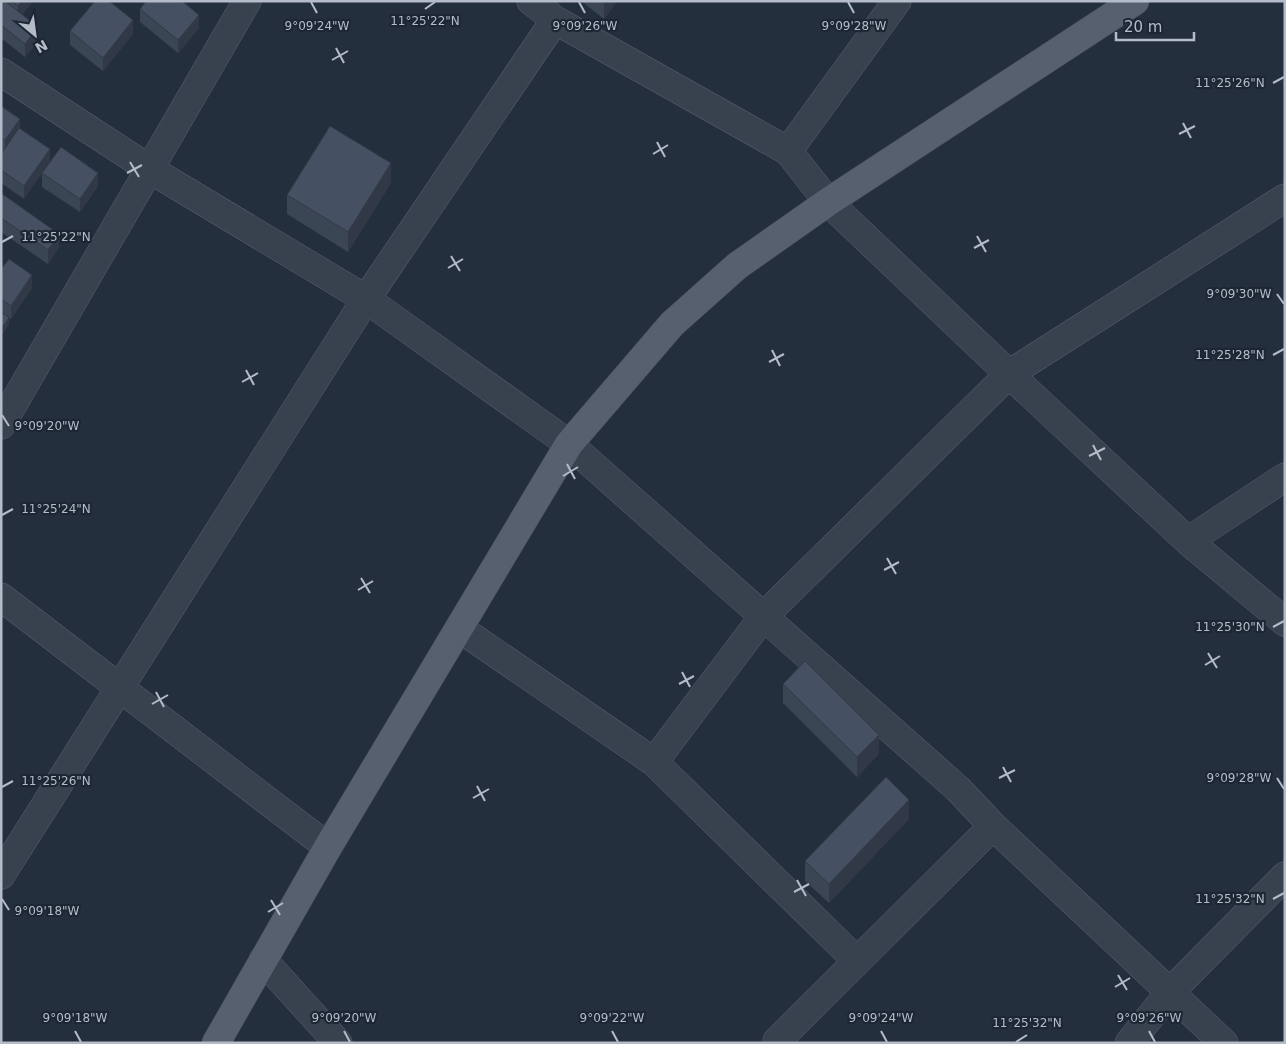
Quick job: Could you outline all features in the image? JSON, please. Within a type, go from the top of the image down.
[{"type":"main road","points":[[216,1043],[328,847],[569,444],[672,324],[737,266],[828,202],[1135,1]]},
{"type":"street","points":[[1,425],[151,170],[247,1]]},
{"type":"street","points":[[531,1],[555,20],[788,151],[828,202],[1009,374],[1188,541],[1285,622]]},
{"type":"street","points":[[788,151],[897,1]]},
{"type":"street","points":[[1,875],[366,299],[555,20]]},
{"type":"street","points":[[1,72],[151,170],[366,299],[569,444],[958,789],[993,826],[1224,1043]]},
{"type":"street","points":[[654,762],[764,617],[1009,374],[1285,198]]},
{"type":"street","points":[[1188,541],[1285,478]]},
{"type":"street","points":[[1,597],[328,847]]},
{"type":"street","points":[[459,628],[654,762],[857,961]]},
{"type":"street","points":[[779,1043],[777,1041],[993,826]]},
{"type":"street","points":[[1129,1043],[1170,992],[1285,876]]},
{"type":"street","points":[[263,960],[338,1043]]},
{"type":"building","points":[[1,1],[5,1],[38,27],[25,44],[1,25]]},
{"type":"building","points":[[12,1],[22,1],[18,6]]},
{"type":"building","points":[[95,1],[109,1],[133,20],[103,58],[70,31]]},
{"type":"building","points":[[146,1],[182,1],[199,15],[178,40],[140,9]]},
{"type":"building","points":[[1,106],[20,119],[5,140],[1,138]]},
{"type":"building","points":[[330,126],[391,163],[348,232],[287,195]]},
{"type":"building","points":[[19,128],[50,149],[24,186],[1,170],[1,154]]},
{"type":"building","points":[[61,147],[98,173],[80,199],[42,173]]},
{"type":"building","points":[[1,193],[59,234],[48,250],[1,218]]},
{"type":"building","points":[[9,259],[32,275],[11,306],[1,299],[1,269]]},
{"type":"building","points":[[1,312],[9,318],[1,329]]},
{"type":"building","points":[[805,661],[879,735],[857,757],[783,684]]},
{"type":"building","points":[[886,777],[909,800],[829,884],[805,861]]}]
